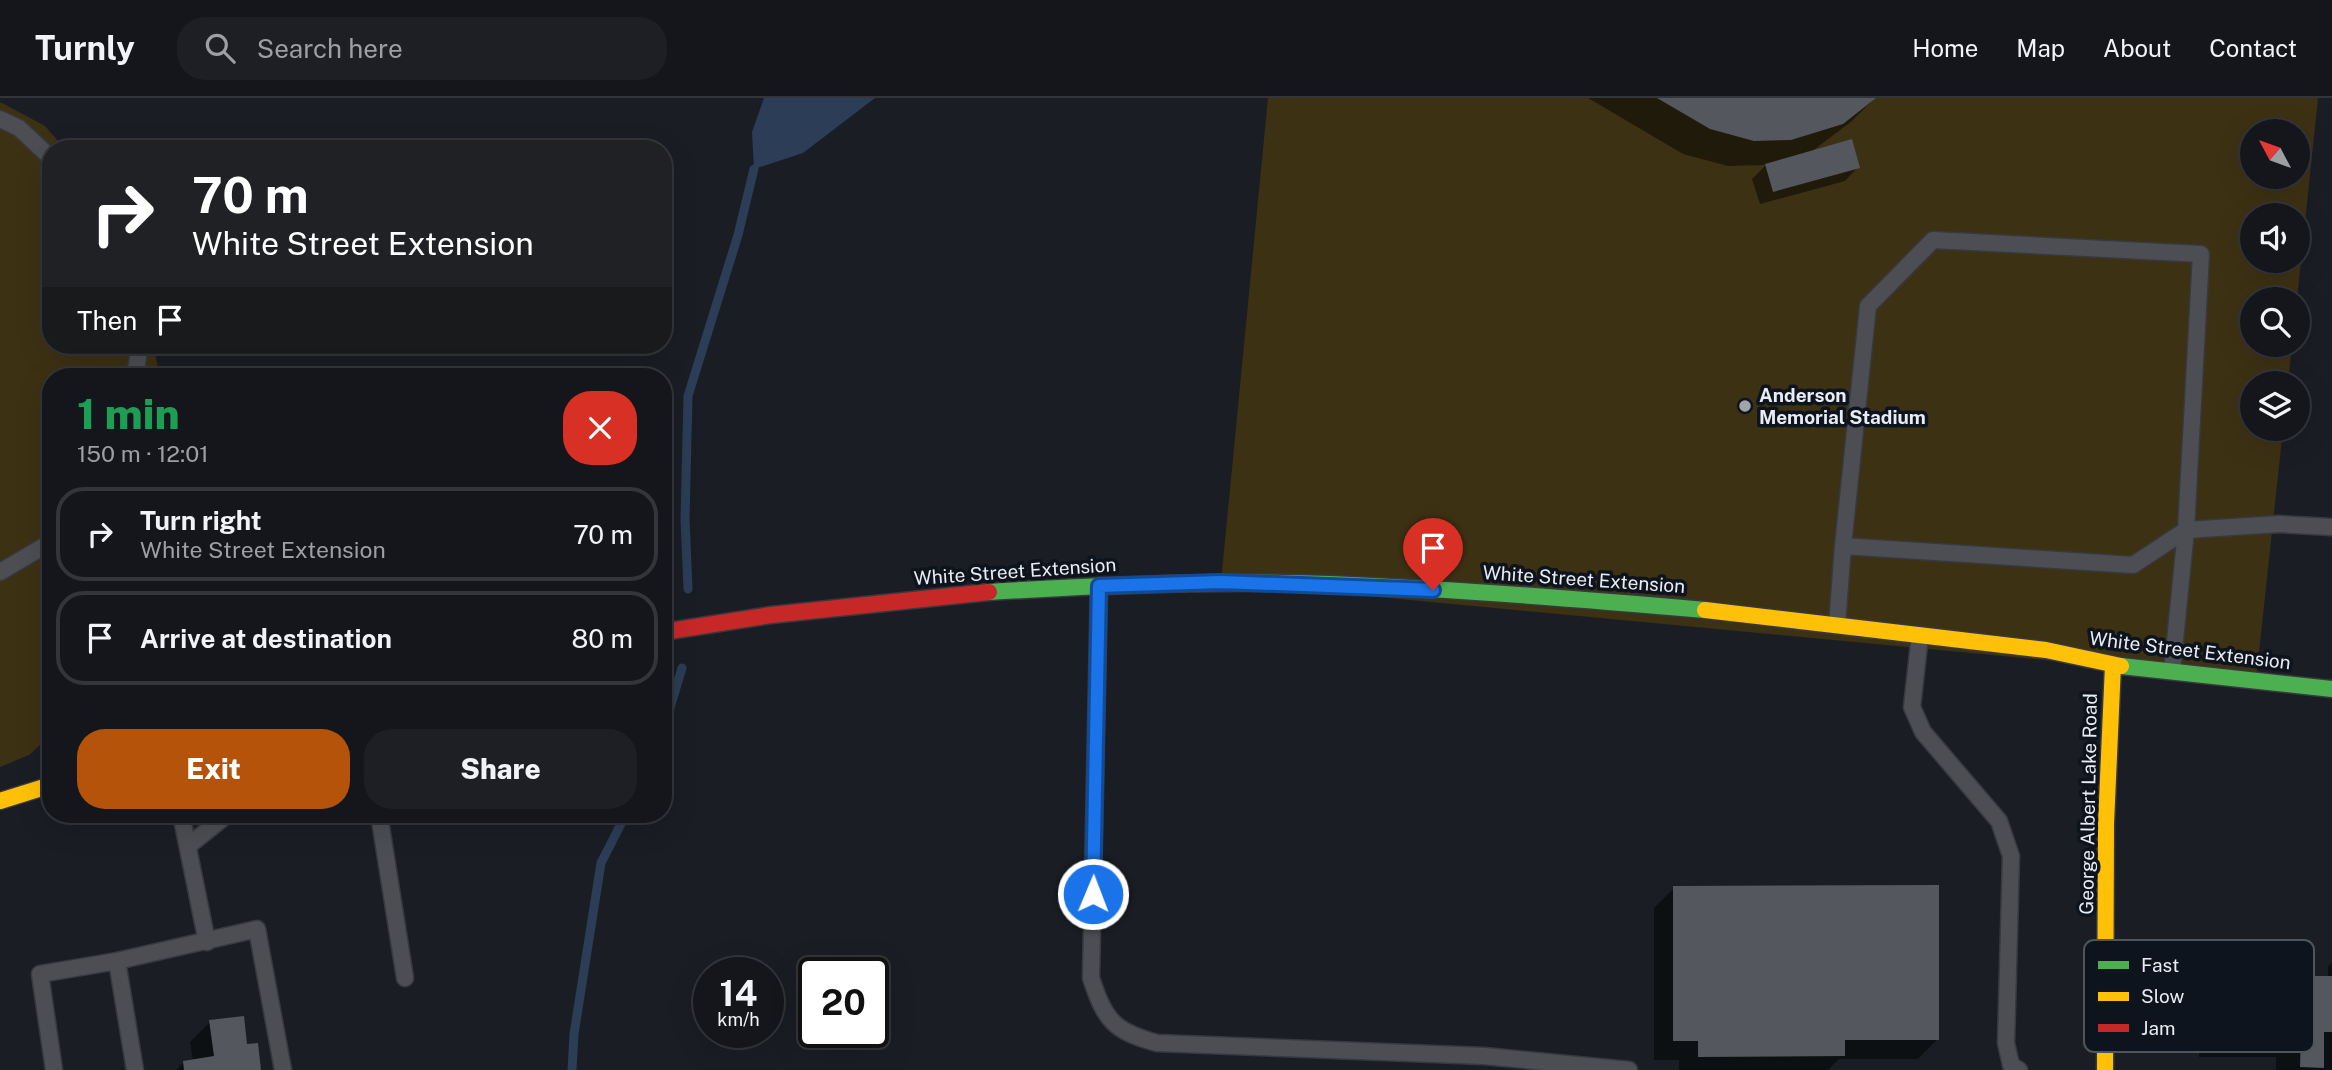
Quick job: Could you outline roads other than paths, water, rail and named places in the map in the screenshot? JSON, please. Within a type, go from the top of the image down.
[{"type":"street","name":"White Street Extension","points":[[672,631],[771,615],[946,595],[1099,586],[1221,582],[1407,588],[1539,595],[1837,625],[2046,650],[2113,665],[2332,689]]},
{"type":"street","name":"George Albert Lake Road","points":[[2106,940],[2106,824],[2113,665]]},
{"type":"street","points":[[0,802],[42,788]]},
{"type":"street","name":"George Albert Lake Road","points":[[2105,1052],[2105,1070]]},
{"type":"lane","points":[[0,119],[19,128],[42,150]]},
{"type":"lane","points":[[1837,625],[1868,306],[1933,240],[2201,254],[2186,530],[2172,671]]},
{"type":"lane","points":[[1843,546],[2133,565],[2186,530],[2279,524],[2332,527]]},
{"type":"lane","points":[[0,572],[42,546]]},
{"type":"lane","points":[[1099,586],[1091,978],[1102,1014],[1126,1035],[1157,1043],[1484,1056],[1629,1070]]},
{"type":"lane","points":[[1920,635],[1912,707],[1923,732],[1999,821],[2011,856],[2006,1043],[2013,1068]]},
{"type":"lane","points":[[183,823],[207,942]]},
{"type":"lane","points":[[188,846],[217,823]]},
{"type":"lane","points":[[380,823],[405,978]]},
{"type":"lane","points":[[54,1070],[40,974],[117,961],[257,929],[283,1070]]},
{"type":"lane","points":[[117,961],[135,1070]]},
{"type":"water","points":[[764,98],[875,98],[803,153],[754,169],[752,132]]},
{"type":"waterway","points":[[688,589],[685,519],[688,396],[738,235],[754,169]]},
{"type":"waterway","points":[[672,701],[682,668]]},
{"type":"waterway","points":[[572,1070],[574,1034],[601,863],[621,823]]},
{"type":"place","name":"Anderson Memorial Stadium","points":[[1745,406]]}]
